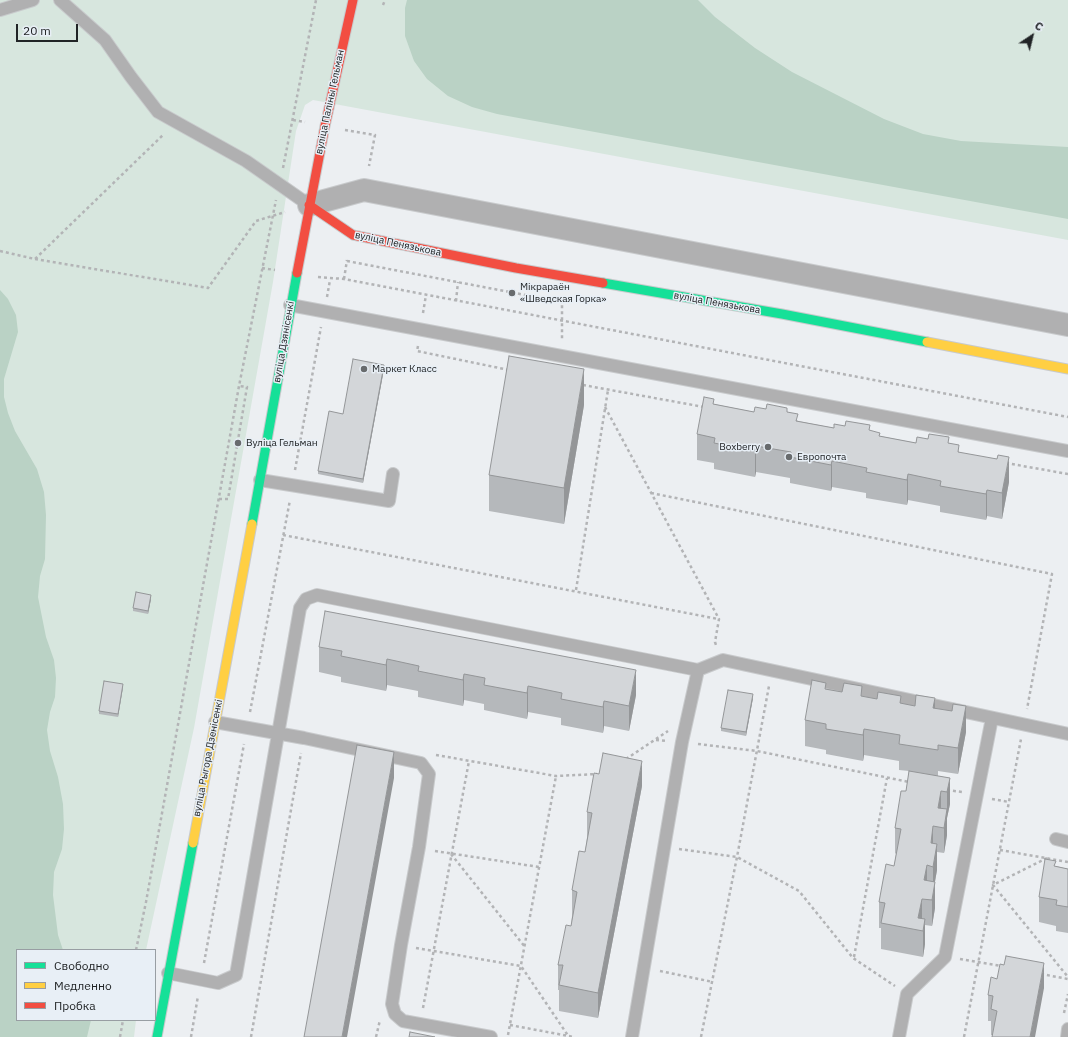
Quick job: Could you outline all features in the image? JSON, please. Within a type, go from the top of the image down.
[{"type":"street","name":"вуліца Паліны Гельман","points":[[309,205],[324,126],[353,0]]},
{"type":"street","points":[[309,205],[364,190],[1068,325]]},
{"type":"street","name":"вуліца Дзянісенкі","points":[[260,480],[309,205]]},
{"type":"street","name":"вуліца Пенязькова","points":[[309,205],[353,235],[516,268],[782,314],[1068,369]]},
{"type":"street","name":"вуліца Рыгора Дзенісенкі","points":[[156,1037],[260,480]]},
{"type":"lane","points":[[0,10],[33,0]]},
{"type":"lane","points":[[60,0],[105,40],[130,77],[158,112],[177,121],[246,161],[309,205]]},
{"type":"lane","points":[[290,305],[1068,451]]},
{"type":"lane","points":[[260,480],[389,501],[393,474]]},
{"type":"lane","points":[[168,973],[218,983],[236,975],[300,608],[306,599],[317,595],[698,670],[723,660],[1068,734]]},
{"type":"lane","points":[[632,1037],[682,742],[698,670]]},
{"type":"lane","points":[[899,1037],[907,994],[945,957],[992,718]]},
{"type":"lane","points":[[215,722],[304,738],[421,763],[429,774],[419,847],[392,1004],[394,1014],[403,1021],[491,1037]]},
{"type":"lane","points":[[1067,1037],[1068,1030]]},
{"type":"path","points":[[136,949],[262,268],[280,185],[316,0]]},
{"type":"path","points":[[383,5],[385,0]]},
{"type":"path","points":[[293,120],[308,123]]},
{"type":"path","points":[[35,259],[177,121]]},
{"type":"path","points":[[340,129],[375,135],[369,166]]},
{"type":"path","points":[[0,252],[208,288],[256,221],[309,205]]},
{"type":"path","points":[[344,279],[348,253]]},
{"type":"path","points":[[347,261],[562,302],[563,322]]},
{"type":"path","points":[[262,268],[282,271]]},
{"type":"path","points":[[316,277],[330,280],[344,279],[563,322],[1068,417]]},
{"type":"path","points":[[191,1037],[330,280]]},
{"type":"path","points":[[456,301],[458,282]]},
{"type":"path","points":[[426,295],[418,351],[515,371]]},
{"type":"path","points":[[581,385],[709,408]]},
{"type":"path","points":[[219,498],[228,499],[247,387],[240,386]]},
{"type":"path","points":[[576,590],[608,390]]},
{"type":"path","points":[[606,407],[719,619],[715,642],[723,660]]},
{"type":"path","points":[[1006,462],[1068,474]]},
{"type":"path","points":[[651,493],[1052,574],[964,1037]]},
{"type":"path","points":[[283,535],[576,590],[719,619]]},
{"type":"path","points":[[701,1037],[713,982],[770,682]]},
{"type":"path","points":[[623,761],[687,719]]},
{"type":"path","points":[[251,1037],[304,738]]},
{"type":"path","points":[[655,740],[757,752],[917,784]]},
{"type":"path","points":[[430,754],[556,776],[603,774]]},
{"type":"path","points":[[420,1024],[469,761]]},
{"type":"path","points":[[508,1037],[556,776]]},
{"type":"path","points":[[853,958],[887,778]]},
{"type":"path","points":[[940,788],[1009,802]]},
{"type":"path","points":[[419,847],[451,854],[539,867]]},
{"type":"path","points":[[664,847],[737,857],[799,891],[853,958],[907,994]]},
{"type":"path","points":[[1000,850],[1068,862]]},
{"type":"path","points":[[451,854],[525,947]]},
{"type":"path","points":[[993,885],[1046,858]]},
{"type":"path","points":[[993,885],[1068,978]]},
{"type":"path","points":[[401,945],[434,952],[521,966],[568,1036]]},
{"type":"path","points":[[945,957],[1008,968]]},
{"type":"path","points":[[644,968],[713,982]]},
{"type":"path","points":[[1038,973],[1068,978]]},
{"type":"path","points":[[376,1037],[381,1014]]},
{"type":"path","points":[[120,1037],[123,1021]]},
{"type":"path","points":[[510,1025],[574,1037]]},
{"type":"shaded area","points":[[0,0],[1068,0],[1068,240],[313,100],[305,105],[296,131],[273,282],[194,728],[146,949],[16,949],[16,1021],[136,1021],[134,1037],[0,1037]]},
{"type":"green space","points":[[407,0],[698,0],[715,17],[755,48],[792,72],[884,119],[923,134],[961,141],[1068,147],[1068,219],[497,114],[472,107],[448,96],[427,79],[414,61],[405,36],[405,8]]},
{"type":"green space","points":[[0,290],[8,299],[16,315],[18,332],[4,379],[4,397],[15,431],[37,469],[44,492],[46,515],[45,559],[40,576],[38,597],[46,637],[54,660],[56,678],[55,697],[50,712],[47,730],[50,751],[58,777],[63,804],[64,829],[62,849],[54,872],[53,895],[58,935],[63,949],[16,949],[16,1021],[91,1021],[87,1037],[0,1037]]},
{"type":"building","points":[[509,356],[584,369],[564,488],[489,475]]},
{"type":"building","points":[[353,359],[384,365],[363,479],[318,471],[329,411],[343,414]]},
{"type":"building","points":[[704,397],[714,399],[713,404],[754,412],[755,407],[766,409],[767,404],[787,408],[787,412],[798,414],[796,421],[834,428],[834,424],[845,426],[846,421],[870,425],[869,430],[880,433],[879,436],[916,443],[917,437],[928,439],[929,434],[949,437],[948,443],[959,445],[958,452],[997,459],[998,455],[1009,457],[1002,493],[987,490],[986,494],[940,486],[941,481],[908,474],[907,480],[866,472],[867,468],[832,461],[831,465],[790,457],[791,452],[756,446],[755,451],[714,443],[715,438],[697,434]]},
{"type":"building","points":[[136,592],[151,595],[148,611],[133,608]]},
{"type":"building","points":[[325,611],[636,670],[629,706],[604,701],[603,707],[561,699],[562,693],[528,686],[527,693],[484,685],[485,678],[464,674],[463,680],[418,671],[419,666],[387,659],[386,665],[341,656],[342,651],[319,647]]},
{"type":"building","points":[[812,680],[826,683],[825,689],[842,692],[844,683],[862,686],[861,696],[877,699],[878,692],[901,696],[900,703],[915,706],[916,695],[935,698],[933,708],[952,711],[953,704],[966,706],[958,748],[938,745],[938,750],[899,744],[900,735],[864,729],[863,735],[826,729],[826,724],[805,720]]},
{"type":"building","points":[[104,681],[123,684],[118,714],[99,711]]},
{"type":"building","points":[[728,690],[753,694],[746,732],[721,728]]},
{"type":"building","points":[[357,745],[394,752],[342,1037],[304,1037]]},
{"type":"building","points":[[603,753],[642,761],[598,993],[559,985],[563,965],[558,965],[566,925],[571,926],[577,892],[572,890],[579,851],[585,852],[592,813],[587,812],[594,773],[599,774]]},
{"type":"building","points":[[909,771],[950,778],[947,792],[941,791],[938,808],[947,809],[944,828],[933,826],[931,843],[937,844],[933,867],[927,865],[924,880],[935,882],[932,900],[922,899],[918,918],[925,919],[923,931],[881,923],[885,903],[879,902],[886,864],[894,866],[901,829],[895,828],[901,791],[906,791]]},
{"type":"building","points":[[1045,859],[1056,861],[1054,866],[1068,869],[1068,907],[1056,905],[1057,900],[1039,897]]},
{"type":"building","points":[[1006,956],[1044,963],[1030,1037],[992,1037],[997,1011],[991,1009],[993,996],[988,995],[991,977],[997,979],[1000,964],[1004,965]]},
{"type":"building","points":[[410,1032],[435,1037],[409,1037]]},
{"type":"traffic: fast","points":[[252,524],[297,273]]},
{"type":"traffic: fast","points":[[603,283],[782,314],[927,342]]},
{"type":"traffic: fast","points":[[157,1037],[193,843]]},
{"type":"traffic: slow","points":[[927,342],[1068,369]]},
{"type":"traffic: slow","points":[[193,843],[252,524]]},
{"type":"traffic: jam","points":[[297,273],[325,126],[353,0]]},
{"type":"traffic: jam","points":[[309,205],[353,235],[516,268],[603,283]]},
{"type":"place","name":"Мікрараён «Шведская Горка»","points":[[512,293]]},
{"type":"place","name":"Маркет Класс","points":[[364,369]]},
{"type":"place","name":"Вуліца Гельман","points":[[238,443]]},
{"type":"place","name":"Boxberry","points":[[768,447]]},
{"type":"place","name":"Европочта","points":[[789,457]]}]
